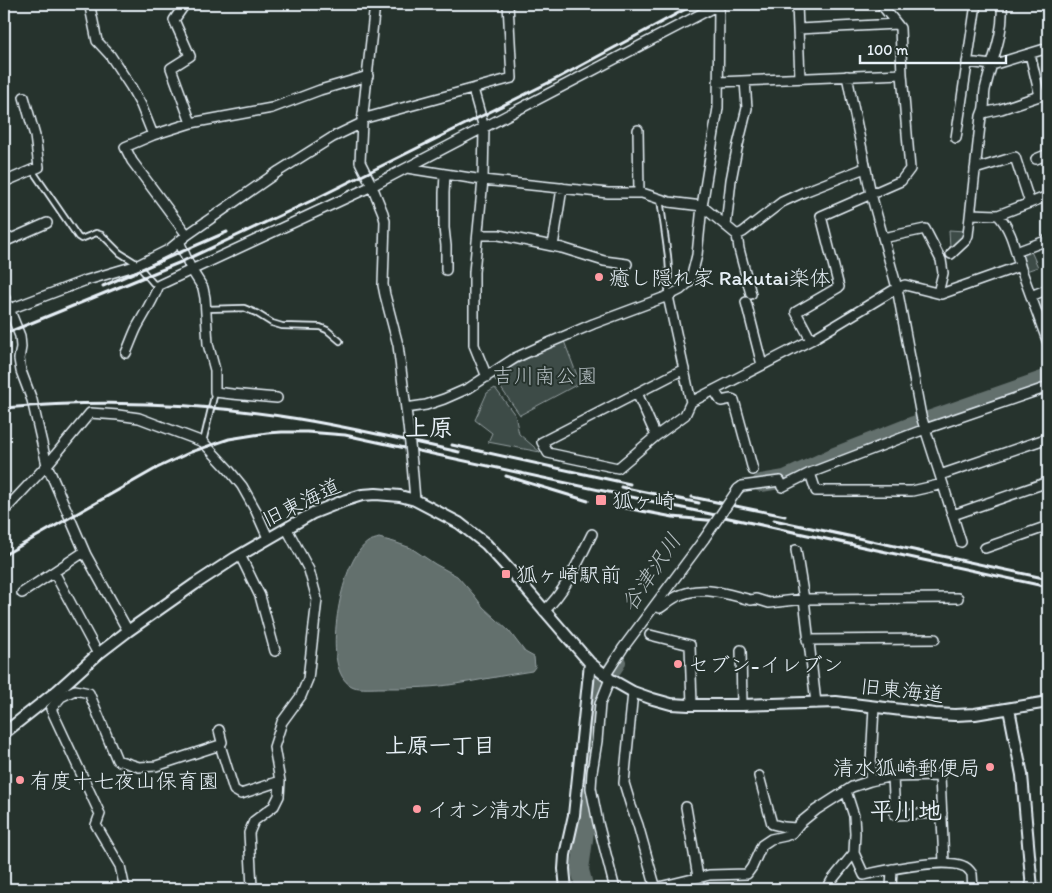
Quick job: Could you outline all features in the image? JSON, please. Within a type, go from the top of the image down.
[{"type":"street","points":[[91,4],[97,41],[110,55],[131,87],[141,105],[153,136]]},
{"type":"street","points":[[185,4],[174,20],[190,56],[171,68],[191,123]]},
{"type":"street","points":[[374,4],[362,121],[360,162],[372,186],[385,221],[383,285],[398,345],[415,500]]},
{"type":"street","points":[[10,309],[84,281],[138,265],[170,249],[279,171],[362,121],[512,78],[508,4]]},
{"type":"street","points":[[126,353],[136,328],[155,296],[159,285],[372,186],[719,4],[718,108],[702,206],[697,255],[688,283],[680,290],[668,296],[563,336],[515,358],[469,388],[444,399],[406,408]]},
{"type":"street","points":[[797,4],[800,78]]},
{"type":"street","points":[[811,340],[796,312],[839,287],[821,216],[900,181],[910,169],[900,28],[881,4]]},
{"type":"street","points":[[956,138],[976,4]]},
{"type":"street","points":[[951,254],[966,240],[968,235],[981,116],[985,108],[985,92],[1002,26],[1002,5]]},
{"type":"street","points":[[798,29],[897,24]]},
{"type":"street","points":[[967,62],[992,65],[1048,48]]},
{"type":"street","points":[[982,113],[1001,109],[1044,94],[1030,54]]},
{"type":"street","points":[[718,82],[902,74]]},
{"type":"street","points":[[188,235],[132,161],[125,147],[191,123],[272,108],[320,90],[368,76]]},
{"type":"street","points":[[846,76],[871,194],[897,288],[921,416],[960,542]]},
{"type":"street","points":[[726,226],[731,180],[747,108],[745,81]]},
{"type":"street","points":[[473,89],[484,128],[483,180],[474,272],[474,345],[487,377]]},
{"type":"street","points":[[4,182],[39,167],[35,136],[24,97]]},
{"type":"street","points":[[638,130],[639,193]]},
{"type":"street","points":[[1036,159],[1048,154]]},
{"type":"street","points":[[975,169],[1014,157],[1030,203]]},
{"type":"street","points":[[406,168],[483,180],[608,193],[639,193],[669,202],[702,206],[737,235],[762,365]]},
{"type":"street","points":[[737,235],[782,202],[865,168]]},
{"type":"street","points":[[445,174],[444,228],[446,270]]},
{"type":"street","points":[[553,246],[562,188]]},
{"type":"street","points":[[970,214],[998,215],[1048,196]]},
{"type":"street","points":[[998,215],[1010,232],[1020,266],[1048,343]]},
{"type":"street","points":[[4,242],[47,223]]},
{"type":"street","points":[[883,238],[925,229],[941,260],[943,273],[938,293]]},
{"type":"street","points":[[478,236],[498,235],[553,246],[604,261],[627,264]]},
{"type":"street","points":[[1016,252],[1048,240]]},
{"type":"street","points":[[179,241],[191,270],[203,288],[208,344],[215,370],[215,392],[277,398]]},
{"type":"street","points":[[691,402],[811,340],[897,288],[905,285],[941,294],[1020,266]]},
{"type":"street","points":[[1031,296],[1048,289]]},
{"type":"street","points":[[668,296],[684,369],[691,402],[685,415],[656,436],[618,468],[548,453],[542,442],[684,369]]},
{"type":"street","points":[[4,298],[20,336],[19,359],[21,371],[32,400],[47,465],[84,552],[128,631]]},
{"type":"street","points":[[615,889],[591,788],[600,704],[608,678],[623,648],[656,606],[738,489],[742,486],[780,481],[782,487],[810,473],[925,429],[1048,388]]},
{"type":"street","points":[[714,390],[721,401],[734,400],[753,470]]},
{"type":"street","points":[[637,393],[656,436]]},
{"type":"street","points":[[4,510],[47,465],[90,414],[118,415],[139,418],[203,442],[242,486],[268,538]]},
{"type":"street","points":[[810,473],[816,492],[912,491],[1048,438]]},
{"type":"street","points":[[953,515],[1048,482]]},
{"type":"street","name":"旧東海道","points":[[4,733],[59,694],[98,654],[194,584],[268,538],[313,513],[362,495],[376,494],[400,496],[415,500],[459,523],[486,544],[590,663],[608,678],[633,692],[653,700],[671,704],[692,705],[836,702],[955,715],[975,714],[1048,702]]},
{"type":"street","points":[[985,548],[1048,526]]},
{"type":"street","points":[[250,889],[252,887],[249,833],[254,821],[274,806],[279,796],[280,781],[274,747],[282,722],[301,696],[308,679],[317,599],[309,570],[287,529]]},
{"type":"street","points":[[544,611],[554,602],[573,572],[592,534]]},
{"type":"street","points":[[796,550],[816,703]]},
{"type":"street","points":[[22,593],[84,552]]},
{"type":"street","points":[[240,555],[260,596],[275,651]]},
{"type":"street","points":[[54,572],[98,654]]},
{"type":"street","points":[[656,606],[660,608],[676,596],[706,590],[769,603],[804,600],[958,598]]},
{"type":"street","points":[[650,635],[690,645],[692,705]]},
{"type":"street","points":[[807,640],[935,639]]},
{"type":"street","points":[[741,650],[742,705]]},
{"type":"street","points":[[566,889],[565,856],[574,815],[590,663]]},
{"type":"street","points":[[126,889],[120,866],[96,824],[100,814],[51,709],[59,694],[75,690],[89,693],[116,760],[139,767],[156,766],[220,745]]},
{"type":"street","points":[[633,692],[624,783],[638,825],[654,889],[709,875],[748,874],[762,845],[771,839],[792,833],[816,810],[846,791],[870,781],[893,777],[940,776],[944,863]]},
{"type":"street","points":[[870,781],[874,707]]},
{"type":"street","points":[[1009,709],[1022,775],[1032,889]]},
{"type":"street","points":[[219,730],[222,742],[220,745],[234,790],[241,794],[280,781]]},
{"type":"street","points":[[759,776],[772,824],[784,828],[796,828]]},
{"type":"street","points":[[893,777],[895,815],[942,813]]},
{"type":"street","points":[[846,791],[854,816],[854,853],[864,875],[892,869],[944,863],[965,866],[972,874],[972,889]]},
{"type":"street","points":[[686,807],[698,878]]},
{"type":"street","points":[[827,889],[854,853]]},
{"type":"street","points":[[891,889],[892,869]]},
{"type":"lane","points":[[32,170],[78,237],[81,239],[96,233],[102,235],[120,254],[136,263],[153,283],[159,285]]},
{"type":"lane","points":[[660,199],[668,256],[668,296]]},
{"type":"lane","points":[[205,309],[244,308],[272,323],[282,326],[320,327],[327,330],[340,341]]},
{"type":"lane","points":[[203,442],[215,392]]},
{"type":"green space","points":[[949,230],[965,231],[962,242],[950,248]]},
{"type":"green space","points":[[1030,249],[1038,267],[1026,271],[1021,254]]},
{"type":"green space","name":"吉川南公園","points":[[564,341],[580,383],[520,415],[493,377],[537,353]]},
{"type":"green space","name":"吉川南公園","points":[[495,388],[515,415],[519,434],[540,452],[488,442],[492,433],[475,420],[487,393]]},
{"type":"shaded area","points":[[379,538],[411,548],[457,576],[483,607],[509,631],[525,652],[534,657],[535,667],[532,671],[449,685],[423,687],[360,688],[354,687],[344,679],[338,666],[335,649],[338,610],[342,591],[357,554],[368,542]]},
{"type":"waterway","name":"谷津沢川","points":[[761,483],[785,479],[835,456],[914,425],[1048,378]]},
{"type":"waterway","name":"谷津沢川","points":[[585,889],[580,870],[586,824],[585,798],[596,699],[602,685],[617,662]]},
{"type":"railway","points":[[4,334],[181,262],[313,200],[558,78],[695,4]]},
{"type":"railway","points":[[103,286],[227,232]]},
{"type":"railway","points":[[4,408],[115,403],[226,409],[379,434],[459,452]]},
{"type":"railway","points":[[4,555],[157,468],[191,452],[229,439],[267,433],[307,432],[345,435],[1048,587]]},
{"type":"railway","points":[[452,445],[630,484]]},
{"type":"railway","points":[[506,476],[588,501]]},
{"type":"railway","points":[[621,487],[699,503]]},
{"type":"railway","points":[[692,497],[785,516]]},
{"type":"railway","points":[[615,506],[673,517],[718,521]]},
{"type":"railway","points":[[774,520],[1048,579]]},
{"type":"place","name":"癒し隠れ家 Rakutai楽体","points":[[599,277]]},
{"type":"place","name":"狐ヶ崎","points":[[601,500]]},
{"type":"place","name":"狐ヶ崎駅前","points":[[506,574]]},
{"type":"place","name":"セブン-イレブン","points":[[678,664]]},
{"type":"place","name":"清水狐崎郵便局","points":[[990,767]]},
{"type":"place","name":"有度十七夜山保育園","points":[[20,780]]},
{"type":"place","name":"イオン清水店","points":[[417,809]]},
{"type":"district","name":"上原","points":[[429,427]]},
{"type":"district","name":"上原一丁目","points":[[440,745]]},
{"type":"district","name":"平川地","points":[[906,810]]}]
